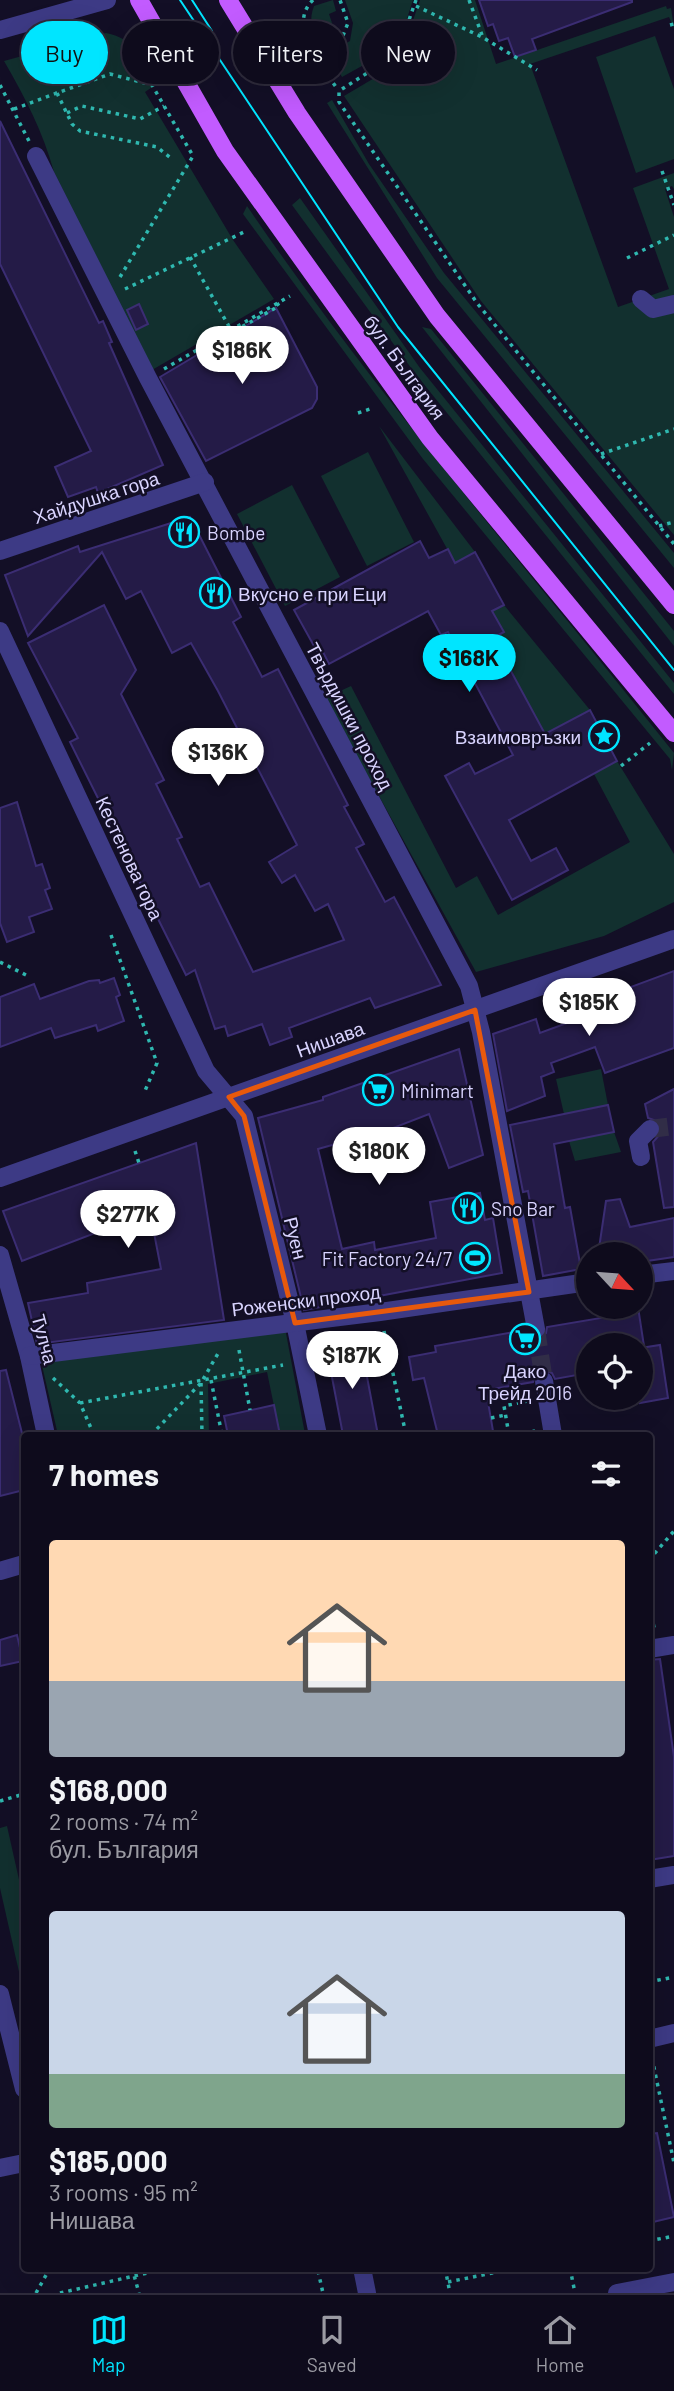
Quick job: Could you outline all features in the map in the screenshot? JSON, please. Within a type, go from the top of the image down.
[{"type":"main road","name":"бул. България","points":[[139,0],[225,151],[430,438],[674,733]]},
{"type":"main road","points":[[228,0],[297,113],[438,316],[674,605]]},
{"type":"street","points":[[0,30],[107,0]]},
{"type":"street","name":"Твърдишки проход","points":[[33,149],[148,379],[205,482],[469,986],[536,1329]]},
{"type":"street","points":[[641,299],[653,309],[674,304]]},
{"type":"street","name":"Хайдушка гора","points":[[0,551],[205,482]]},
{"type":"street","name":"Кестенова гора","points":[[0,631],[206,1071],[229,1097]]},
{"type":"street","name":"Нишава","points":[[0,1178],[674,939]]},
{"type":"street","name":"Руен","points":[[229,1097],[244,1116],[295,1322],[316,1432]]},
{"type":"street","points":[[641,1157],[638,1141],[642,1133],[650,1129]]},
{"type":"street","name":"Тулча","points":[[0,1255],[29,1356],[45,1432]]},
{"type":"street","points":[[653,1273],[674,1270]]},
{"type":"street","name":"Роженски проход","points":[[29,1356],[576,1284]]},
{"type":"street","points":[[544,1381],[552,1432]]},
{"type":"street","points":[[0,1571],[21,1565]]},
{"type":"street","points":[[653,1878],[674,1875]]},
{"type":"street","points":[[0,1994],[21,2077]]},
{"type":"street","points":[[653,2038],[674,2034]]},
{"type":"street","points":[[0,2168],[21,2164]]},
{"type":"street","points":[[363,2272],[367,2293]]},
{"type":"street","points":[[617,2293],[674,2282]]},
{"type":"path","points":[[304,21],[303,17],[313,0]]},
{"type":"path","points":[[340,0],[347,26]]},
{"type":"path","points":[[339,90],[397,54],[416,0]]},
{"type":"path","points":[[469,0],[482,37]]},
{"type":"path","points":[[415,6],[424,7],[482,37],[537,70]]},
{"type":"path","points":[[14,109],[110,74],[152,85],[193,156],[108,297]]},
{"type":"path","points":[[335,84],[339,90],[339,102],[477,303],[674,544]]},
{"type":"path","points":[[0,85],[33,149]]},
{"type":"path","points":[[57,93],[72,124],[80,131],[157,147],[172,159]]},
{"type":"path","points":[[67,113],[82,106],[140,119],[164,106]]},
{"type":"path","points":[[662,171],[674,205]]},
{"type":"path","points":[[108,297],[246,231]]},
{"type":"path","points":[[627,258],[674,236]]},
{"type":"path","points":[[190,257],[231,330]]},
{"type":"path","points":[[148,379],[290,296]]},
{"type":"path","points":[[197,350],[279,306],[277,303]]},
{"type":"path","points":[[358,413],[373,408]]},
{"type":"path","points":[[601,454],[674,429]]},
{"type":"path","points":[[659,526],[674,522]]},
{"type":"path","points":[[621,766],[650,743]]},
{"type":"path","points":[[111,935],[158,1063],[144,1093]]},
{"type":"path","points":[[0,962],[30,977]]},
{"type":"path","points":[[152,1198],[156,1209]]},
{"type":"path","points":[[233,1331],[250,1410]]},
{"type":"path","points":[[154,1432],[201,1382],[233,1331]]},
{"type":"path","points":[[386,1339],[405,1432]]},
{"type":"path","points":[[29,1356],[80,1403],[93,1432]]},
{"type":"path","points":[[80,1403],[302,1362]]},
{"type":"path","points":[[211,1380],[221,1432]]},
{"type":"path","points":[[201,1382],[202,1432]]},
{"type":"path","points":[[504,1406],[509,1432]]},
{"type":"path","points":[[491,1418],[506,1415]]},
{"type":"path","points":[[653,1555],[674,1531]]},
{"type":"path","points":[[653,1616],[660,1647]]},
{"type":"path","points":[[0,1801],[21,1795]]},
{"type":"path","points":[[653,1981],[674,1977]]},
{"type":"path","points":[[653,2064],[674,2163]]},
{"type":"path","points":[[653,2240],[674,2236]]},
{"type":"path","points":[[36,2293],[48,2272]]},
{"type":"path","points":[[134,2272],[139,2293]]},
{"type":"path","points":[[60,2293],[152,2272]]},
{"type":"path","points":[[318,2272],[323,2293]]},
{"type":"path","points":[[446,2272],[450,2293]]},
{"type":"path","points":[[448,2282],[497,2272]]},
{"type":"path","points":[[571,2272],[575,2293]]},
{"type":"highlighted area","points":[[475,1010],[529,1292],[295,1323],[244,1116],[229,1097]]},
{"type":"green space","points":[[333,0],[336,11],[329,14],[331,21],[312,21],[314,6]]},
{"type":"green space","points":[[345,0],[413,0],[406,21],[361,21],[361,66],[347,74],[347,43],[350,41],[353,23]]},
{"type":"green space","points":[[420,0],[475,0],[496,64],[666,6],[667,9],[671,8],[674,28],[669,17],[530,64],[618,307],[669,289],[633,188],[674,173],[674,189],[672,186],[665,189],[674,217],[674,535],[481,301],[344,96],[364,84],[455,84],[455,21],[413,21]]},
{"type":"green space","points":[[108,34],[122,39],[122,84],[157,84],[145,92],[233,240],[274,299],[152,370],[54,172],[33,115],[4,61],[21,56],[21,84],[108,84]]},
{"type":"green space","points":[[655,36],[674,89],[674,159],[636,173],[596,57]]},
{"type":"green space","points":[[332,100],[369,164],[444,273],[674,553],[674,568],[437,278],[327,103]]},
{"type":"green space","points":[[300,198],[420,368],[674,683],[674,694],[414,372],[292,205]]},
{"type":"green space","points":[[247,206],[348,347],[674,753],[672,770],[670,759],[423,459],[243,214]]},
{"type":"green space","points":[[422,327],[431,329],[674,631],[674,646]]},
{"type":"green space","points":[[379,426],[475,552],[455,563]]},
{"type":"green space","points":[[368,452],[414,542],[367,566],[321,476]]},
{"type":"green space","points":[[292,485],[340,577],[285,606],[237,514]]},
{"type":"green space","points":[[504,605],[590,710],[545,734],[493,638],[504,632],[482,617]]},
{"type":"green space","points":[[351,686],[456,888],[477,876],[498,915],[630,842],[594,774],[617,761],[674,854],[674,902],[604,936],[476,972],[325,698]]},
{"type":"green space","points":[[601,1069],[608,1105],[564,1114],[556,1079]]},
{"type":"green space","points":[[614,1132],[621,1152],[575,1161],[569,1141]]},
{"type":"green space","points":[[285,1328],[305,1432],[279,1432],[267,1372],[208,1384],[209,1432],[57,1432],[41,1361]]},
{"type":"green space","points":[[7,1826],[21,1889],[21,1981],[0,1888],[0,1828]]},
{"type":"building","points":[[479,0],[632,2],[532,39],[536,50],[515,57],[508,38],[499,41],[493,24],[488,26]]},
{"type":"building","points":[[0,121],[99,323],[103,321],[112,342],[109,343],[163,465],[98,493],[96,487],[68,497],[55,467],[91,451],[0,264]]},
{"type":"building","points":[[139,304],[148,324],[136,330],[127,310]]},
{"type":"building","points":[[276,308],[317,387],[317,399],[312,408],[206,461],[160,377]]},
{"type":"building","points":[[190,517],[241,617],[233,622],[262,677],[278,669],[348,805],[344,807],[364,844],[356,848],[385,902],[394,897],[441,985],[375,1008],[370,998],[289,1028],[292,1037],[270,1045],[262,1024],[228,1036],[225,1026],[215,1029],[195,970],[186,975],[70,742],[78,738],[28,643],[104,605],[136,670],[121,694],[164,780],[156,784],[182,837],[177,839],[200,887],[209,883],[253,972],[344,940],[328,904],[315,911],[295,875],[282,883],[269,862],[297,845],[191,643],[172,653],[141,591],[126,599],[102,552],[28,636],[5,575],[78,546],[80,552]]},
{"type":"building","points":[[420,541],[429,558],[448,549],[455,563],[475,552],[504,605],[492,611],[504,632],[493,638],[545,734],[590,710],[617,761],[509,820],[531,861],[556,848],[568,870],[512,900],[445,776],[469,763],[475,774],[513,755],[448,632],[441,635],[428,611],[329,664],[323,652],[319,655],[294,610]]},
{"type":"building","points":[[17,802],[36,866],[42,864],[50,888],[45,890],[52,909],[29,917],[34,932],[7,942],[0,923],[0,808]]},
{"type":"building","points":[[674,971],[674,1048],[605,1073],[595,1047],[551,1063],[554,1072],[541,1077],[545,1096],[507,1111],[493,1034],[536,1019],[540,1033],[597,1012],[593,1001]]},
{"type":"building","points":[[114,978],[120,995],[116,997],[124,1021],[98,1031],[96,1025],[55,1038],[51,1028],[0,1047],[0,997],[34,984],[40,999],[89,981],[99,980],[100,983]]},
{"type":"building","points":[[459,1049],[483,1155],[449,1168],[429,1114],[375,1135],[377,1140],[354,1149],[350,1140],[318,1149],[342,1249],[374,1242],[375,1250],[436,1238],[430,1202],[480,1193],[485,1220],[493,1218],[502,1273],[304,1310],[258,1118],[323,1100],[323,1097]]},
{"type":"building","points":[[674,1089],[674,1207],[664,1208],[653,1142],[661,1133],[661,1127],[657,1121],[648,1118],[645,1104]]},
{"type":"building","points":[[608,1105],[614,1132],[554,1144],[565,1208],[570,1207],[576,1242],[576,1270],[543,1276],[528,1191],[523,1192],[510,1125]]},
{"type":"building","points":[[196,1143],[224,1320],[37,1344],[28,1303],[88,1293],[87,1283],[161,1269],[150,1212],[22,1261],[3,1211]]},
{"type":"building","points":[[620,1199],[630,1227],[674,1218],[674,1257],[653,1260],[653,1242],[600,1242],[606,1201]]},
{"type":"building","points":[[589,1320],[640,1320],[642,1333],[576,1333],[576,1375],[555,1379],[552,1373],[543,1370],[536,1373],[533,1382],[486,1390],[493,1431],[437,1432],[424,1378],[413,1380],[409,1357],[436,1352],[435,1346],[525,1330],[532,1339],[539,1340],[546,1333],[547,1327]]},
{"type":"building","points":[[361,1345],[377,1432],[342,1432],[327,1351]]},
{"type":"building","points":[[660,1345],[668,1398],[653,1401],[653,1346]]},
{"type":"building","points":[[6,1370],[22,1432],[21,1491],[0,1496],[0,1371]]},
{"type":"building","points":[[274,1405],[279,1432],[227,1432],[224,1416]]},
{"type":"building","points":[[17,1635],[21,1661],[0,1666],[0,1640]]},
{"type":"building","points":[[660,1659],[674,1757],[674,1856],[653,1859],[653,1660]]},
{"type":"building","points":[[657,2133],[674,2217],[653,2222],[653,2134]]},
{"type":"tunnel","points":[[650,1129],[674,1126]]},
{"type":"tunnel","points":[[536,1329],[544,1381]]},
{"type":"tram line","points":[[180,0],[398,327],[674,670]]},
{"type":"tram line","points":[[192,0],[206,21]]},
{"type":"place","name":"Bombe","points":[[184,532]]},
{"type":"place","name":"Вкусно е при Еци","points":[[215,593]]},
{"type":"place","name":"Взаимовръзки","points":[[604,736]]},
{"type":"place","name":"Minimart","points":[[378,1090]]},
{"type":"place","name":"Sno Bar","points":[[468,1208]]},
{"type":"place","name":"Fit Factory 24/7","points":[[475,1258]]},
{"type":"place","name":"Дако Трейд 2016","points":[[525,1339]]}]
